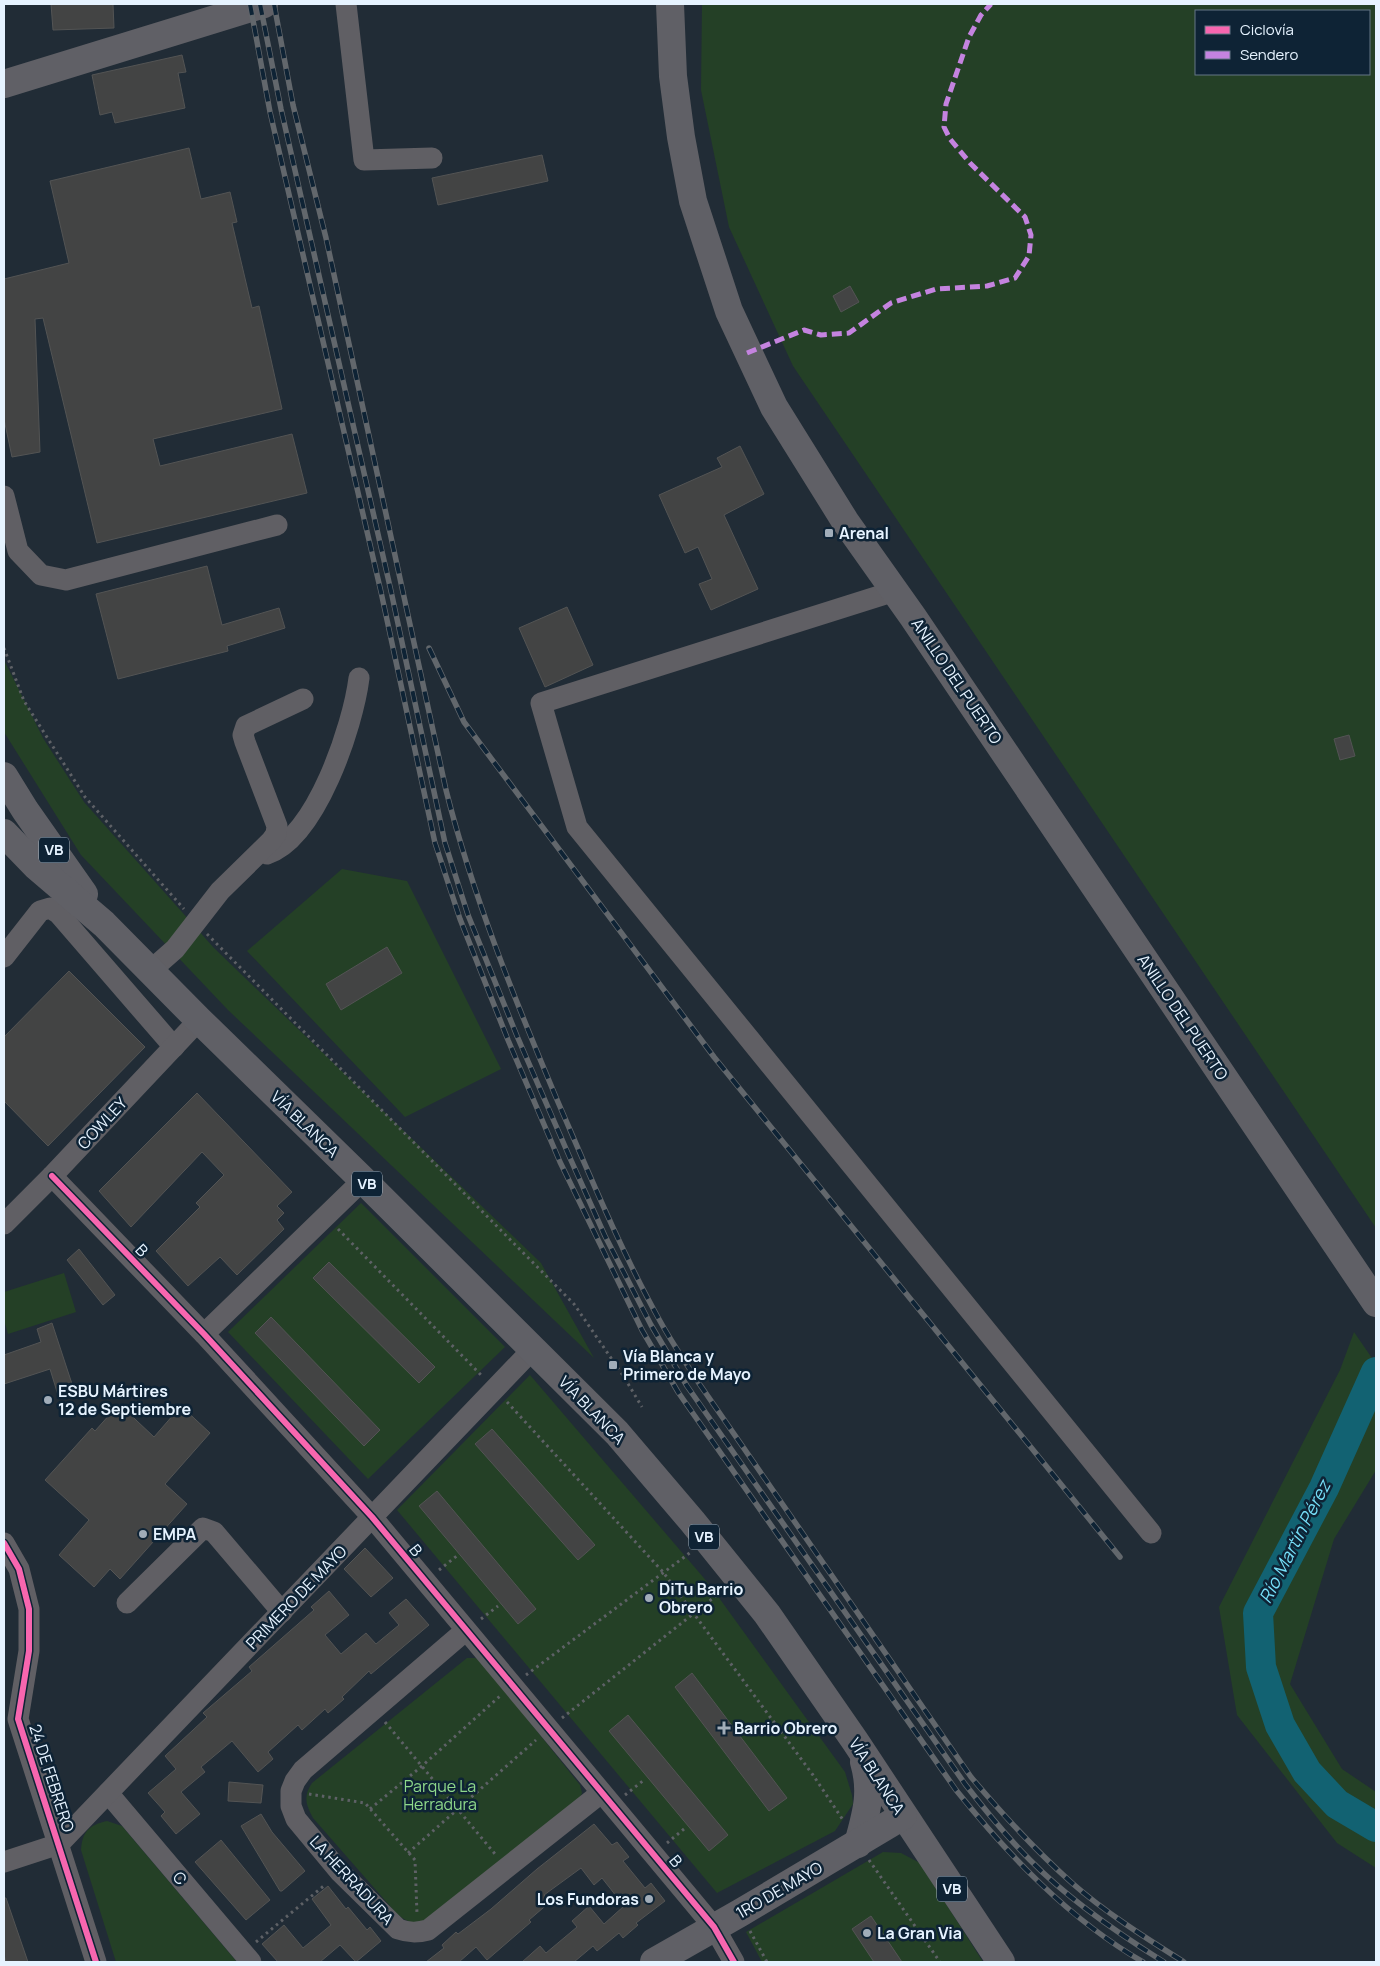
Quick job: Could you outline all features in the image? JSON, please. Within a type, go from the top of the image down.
[{"type":"main road","points":[[4,84],[264,4]]},
{"type":"main road","name":"ANILLO DEL PUERTO","points":[[670,4],[673,76],[681,137],[693,201],[729,311],[774,407],[845,521],[1375,1302]]},
{"type":"main road","name":"VÍA BLANCA","points":[[4,776],[25,810],[104,924]]},
{"type":"main road","name":"VÍA BLANCA","points":[[4,833],[36,866],[104,924],[617,1434],[767,1614],[855,1741],[1001,1962]]},
{"type":"main road","points":[[4,845],[36,866]]},
{"type":"main road","points":[[855,1741],[864,1763],[869,1787],[866,1816],[858,1844]]},
{"type":"main road","name":"1RO DE MAYO","points":[[654,1962],[903,1816]]},
{"type":"street","points":[[346,4],[364,160],[432,158]]},
{"type":"street","points":[[4,496],[18,551],[41,575],[66,580],[277,525]]},
{"type":"street","points":[[894,591],[541,703],[577,827],[1151,1533]]},
{"type":"street","points":[[257,856],[278,850],[292,838],[313,808],[329,778],[344,741],[357,700],[360,678]]},
{"type":"street","points":[[150,971],[175,949],[220,891],[257,856],[276,834],[277,826],[244,742],[243,735],[246,726],[303,699]]},
{"type":"street","points":[[4,957],[40,911],[50,908],[58,913],[174,1047]]},
{"type":"street","name":"COWLEY","points":[[4,1224],[52,1176],[199,1020]]},
{"type":"street","name":"B","points":[[52,1176],[204,1334],[372,1517],[714,1927],[734,1962]]},
{"type":"street","points":[[204,1334],[363,1180]]},
{"type":"street","name":"PRIMERO DE MAYO","points":[[59,1844],[533,1349]]},
{"type":"street","points":[[127,1603],[202,1528],[214,1532],[282,1612]]},
{"type":"street","name":"24 DE FEBRERO","points":[[4,1543],[19,1569],[29,1609],[29,1651],[11,1722],[59,1844],[96,1962]]},
{"type":"street","points":[[291,1791],[303,1770],[466,1631]]},
{"type":"street","name":"LA HERRADURA","points":[[291,1791],[291,1806],[296,1819],[340,1872],[398,1929],[408,1933],[417,1933]]},
{"type":"street","name":"C","points":[[108,1793],[247,1957]]},
{"type":"street","points":[[417,1933],[428,1930],[442,1921],[601,1793]]},
{"type":"street","points":[[4,1862],[59,1844]]},
{"type":"path","points":[[4,648],[24,701],[85,796],[195,921],[574,1304],[624,1377],[642,1407]]},
{"type":"path","points":[[325,1216],[495,1389],[663,1572],[813,1775],[858,1844],[940,1962]]},
{"type":"path","points":[[370,1809],[422,1766],[512,1686],[707,1540]]},
{"type":"path","points":[[408,1853],[548,1730],[724,1590],[740,1583]]},
{"type":"path","points":[[374,1708],[507,1868]]},
{"type":"path","points":[[291,1791],[365,1803],[415,1860],[417,1933]]},
{"type":"path","points":[[247,1957],[340,1872]]},
{"type":"green space","points":[[702,4],[1376,4],[1376,1228],[793,366],[729,227],[701,90]]},
{"type":"green space","points":[[4,660],[43,738],[84,802],[214,948],[541,1263],[594,1358],[228,1010],[81,855],[4,732]]},
{"type":"green space","points":[[342,869],[407,881],[501,1069],[405,1117],[247,951]]},
{"type":"green space","points":[[361,1203],[505,1347],[368,1479],[228,1332]]},
{"type":"green space","points":[[64,1273],[76,1312],[8,1334],[4,1320],[4,1292]]},
{"type":"green space","points":[[1354,1332],[1376,1364],[1376,1470],[1334,1539],[1290,1684],[1342,1769],[1376,1792],[1376,1868],[1337,1843],[1237,1715],[1219,1607],[1340,1370]]},
{"type":"green space","points":[[530,1375],[709,1584],[845,1772],[853,1804],[835,1831],[717,1893],[397,1510]]},
{"type":"green space","name":"Parque La Herradura","points":[[467,1658],[475,1658],[481,1661],[580,1785],[582,1793],[579,1799],[429,1920],[412,1922],[405,1920],[397,1914],[313,1818],[307,1805],[307,1792],[312,1783]]},
{"type":"green space","points":[[107,1821],[122,1826],[237,1962],[116,1962],[81,1850],[83,1838],[88,1830],[95,1825]]},
{"type":"green space","points":[[883,1852],[901,1853],[920,1863],[983,1962],[762,1962],[746,1932]]},
{"type":"building","points":[[51,4],[113,4],[114,28],[53,30]]},
{"type":"building","points":[[182,55],[186,72],[178,73],[185,108],[115,123],[112,112],[100,115],[92,75]]},
{"type":"building","points":[[189,148],[201,199],[230,192],[237,222],[232,223],[252,308],[259,306],[282,409],[153,439],[160,466],[292,434],[307,493],[97,543],[43,318],[35,319],[40,452],[12,457],[4,419],[4,279],[69,263],[50,181]]},
{"type":"building","points":[[542,155],[548,181],[438,205],[432,178]]},
{"type":"building","points":[[850,286],[859,302],[841,312],[833,296]]},
{"type":"building","points":[[740,446],[764,494],[724,515],[758,589],[711,610],[699,584],[712,579],[698,547],[685,553],[659,495],[722,467],[717,458]]},
{"type":"building","points":[[207,566],[222,625],[279,608],[285,628],[227,646],[228,651],[118,679],[96,594]]},
{"type":"building","points":[[567,607],[593,665],[545,687],[519,628]]},
{"type":"building","points":[[1349,735],[1355,756],[1340,760],[1334,739]]},
{"type":"building","points":[[387,947],[402,973],[341,1010],[326,984]]},
{"type":"building","points":[[69,971],[145,1047],[48,1146],[4,1101],[4,1037]]},
{"type":"building","points":[[197,1093],[292,1192],[277,1206],[284,1213],[277,1220],[284,1229],[237,1275],[220,1257],[188,1286],[156,1251],[200,1207],[196,1203],[224,1175],[202,1152],[131,1227],[99,1191]]},
{"type":"building","points":[[79,1249],[115,1295],[103,1305],[67,1260]]},
{"type":"building","points":[[329,1262],[435,1367],[419,1383],[313,1278]]},
{"type":"building","points":[[271,1317],[380,1430],[364,1446],[255,1333]]},
{"type":"building","points":[[52,1323],[74,1390],[58,1395],[50,1369],[4,1384],[4,1355],[41,1342],[37,1329]]},
{"type":"building","points":[[119,1404],[154,1437],[181,1406],[210,1433],[165,1484],[187,1504],[120,1579],[110,1569],[94,1587],[59,1555],[89,1520],[45,1480],[92,1428],[95,1431]]},
{"type":"building","points":[[492,1429],[595,1545],[578,1560],[475,1444]]},
{"type":"building","points":[[437,1491],[536,1609],[518,1624],[419,1506]]},
{"type":"building","points":[[365,1548],[393,1578],[371,1597],[344,1569]]},
{"type":"building","points":[[329,1591],[349,1615],[325,1635],[341,1654],[366,1633],[376,1644],[399,1625],[389,1613],[406,1599],[429,1625],[371,1674],[369,1671],[342,1697],[344,1699],[328,1713],[325,1709],[302,1730],[298,1725],[268,1752],[273,1759],[258,1772],[232,1741],[201,1767],[205,1772],[181,1792],[200,1814],[176,1834],[161,1816],[165,1812],[148,1793],[176,1769],[165,1756],[207,1717],[203,1713],[252,1671],[249,1667],[314,1610],[311,1607]]},
{"type":"building","points":[[692,1673],[787,1798],[769,1811],[675,1687]]},
{"type":"building","points":[[628,1715],[728,1835],[709,1851],[609,1731]]},
{"type":"building","points":[[229,1782],[263,1785],[261,1803],[228,1801]]},
{"type":"building","points":[[261,1814],[272,1832],[305,1871],[282,1891],[280,1891],[241,1826]]},
{"type":"building","points":[[594,1824],[612,1845],[617,1842],[629,1857],[623,1861],[645,1888],[651,1883],[665,1901],[636,1923],[638,1925],[623,1938],[619,1933],[597,1951],[593,1946],[574,1962],[522,1962],[540,1946],[546,1953],[577,1927],[572,1921],[589,1906],[604,1924],[624,1906],[602,1878],[594,1885],[581,1868],[544,1895],[550,1902],[529,1920],[531,1922],[487,1960],[476,1947],[459,1962],[426,1962],[444,1948],[442,1945],[456,1932],[458,1934],[491,1909],[537,1869]]},
{"type":"building","points":[[221,1840],[270,1900],[246,1920],[195,1862]]},
{"type":"building","points":[[328,1886],[346,1909],[348,1907],[367,1930],[370,1927],[381,1941],[356,1962],[340,1945],[320,1962],[278,1962],[262,1944],[284,1925],[303,1948],[331,1925],[312,1899]]},
{"type":"building","points":[[4,1898],[6,1898],[28,1962],[6,1962],[4,1955]]},
{"type":"building","points":[[871,1916],[902,1962],[874,1962],[852,1929]]},
{"type":"waterway","name":"Río Martín Pérez","points":[[1376,1372],[1324,1488],[1258,1613],[1261,1667],[1280,1725],[1307,1772],[1337,1804],[1376,1827]]},
{"type":"railway","points":[[250,4],[270,112],[381,592],[435,843],[460,919],[508,1040],[560,1162],[642,1330],[678,1392],[956,1790],[997,1839],[1042,1885],[1090,1926],[1143,1962]]},
{"type":"railway","points":[[260,4],[281,109],[391,591],[445,843],[468,915],[517,1036],[605,1236],[651,1325],[687,1386],[965,1784],[1021,1851],[1060,1888],[1129,1940],[1164,1962]]},
{"type":"railway","points":[[274,4],[293,105],[326,238],[446,790],[457,830],[482,909],[526,1025],[619,1240],[660,1321],[696,1379],[971,1777],[1020,1832],[1072,1883],[1112,1915],[1184,1962]]},
{"type":"railway","points":[[429,648],[464,722],[714,1057],[1120,1557]]},
{"type":"marked path","points":[[747,353],[804,330],[821,335],[849,333],[891,303],[936,289],[987,286],[1015,278],[1029,256],[1031,235],[1025,217],[970,163],[950,139],[944,127],[946,104],[969,37],[981,15],[991,4]]},
{"type":"cycle path","points":[[52,1176],[204,1334],[372,1517],[714,1927],[734,1962]]},
{"type":"cycle path","points":[[4,1543],[19,1569],[29,1609],[29,1651],[18,1719],[96,1962]]},
{"type":"place","name":"Arenal","points":[[829,533]]},
{"type":"place","name":"Vía Blanca y Primero de Mayo","points":[[613,1365]]},
{"type":"place","name":"ESBU Mártires 12 de Septiembre","points":[[48,1400]]},
{"type":"place","name":"EMPA","points":[[143,1534]]},
{"type":"place","name":"DiTu Barrio Obrero","points":[[649,1598]]},
{"type":"place","name":"Barrio Obrero","points":[[724,1728]]},
{"type":"place","name":"Los Fundoras","points":[[649,1899]]},
{"type":"place","name":"La Gran Via","points":[[867,1933]]}]
